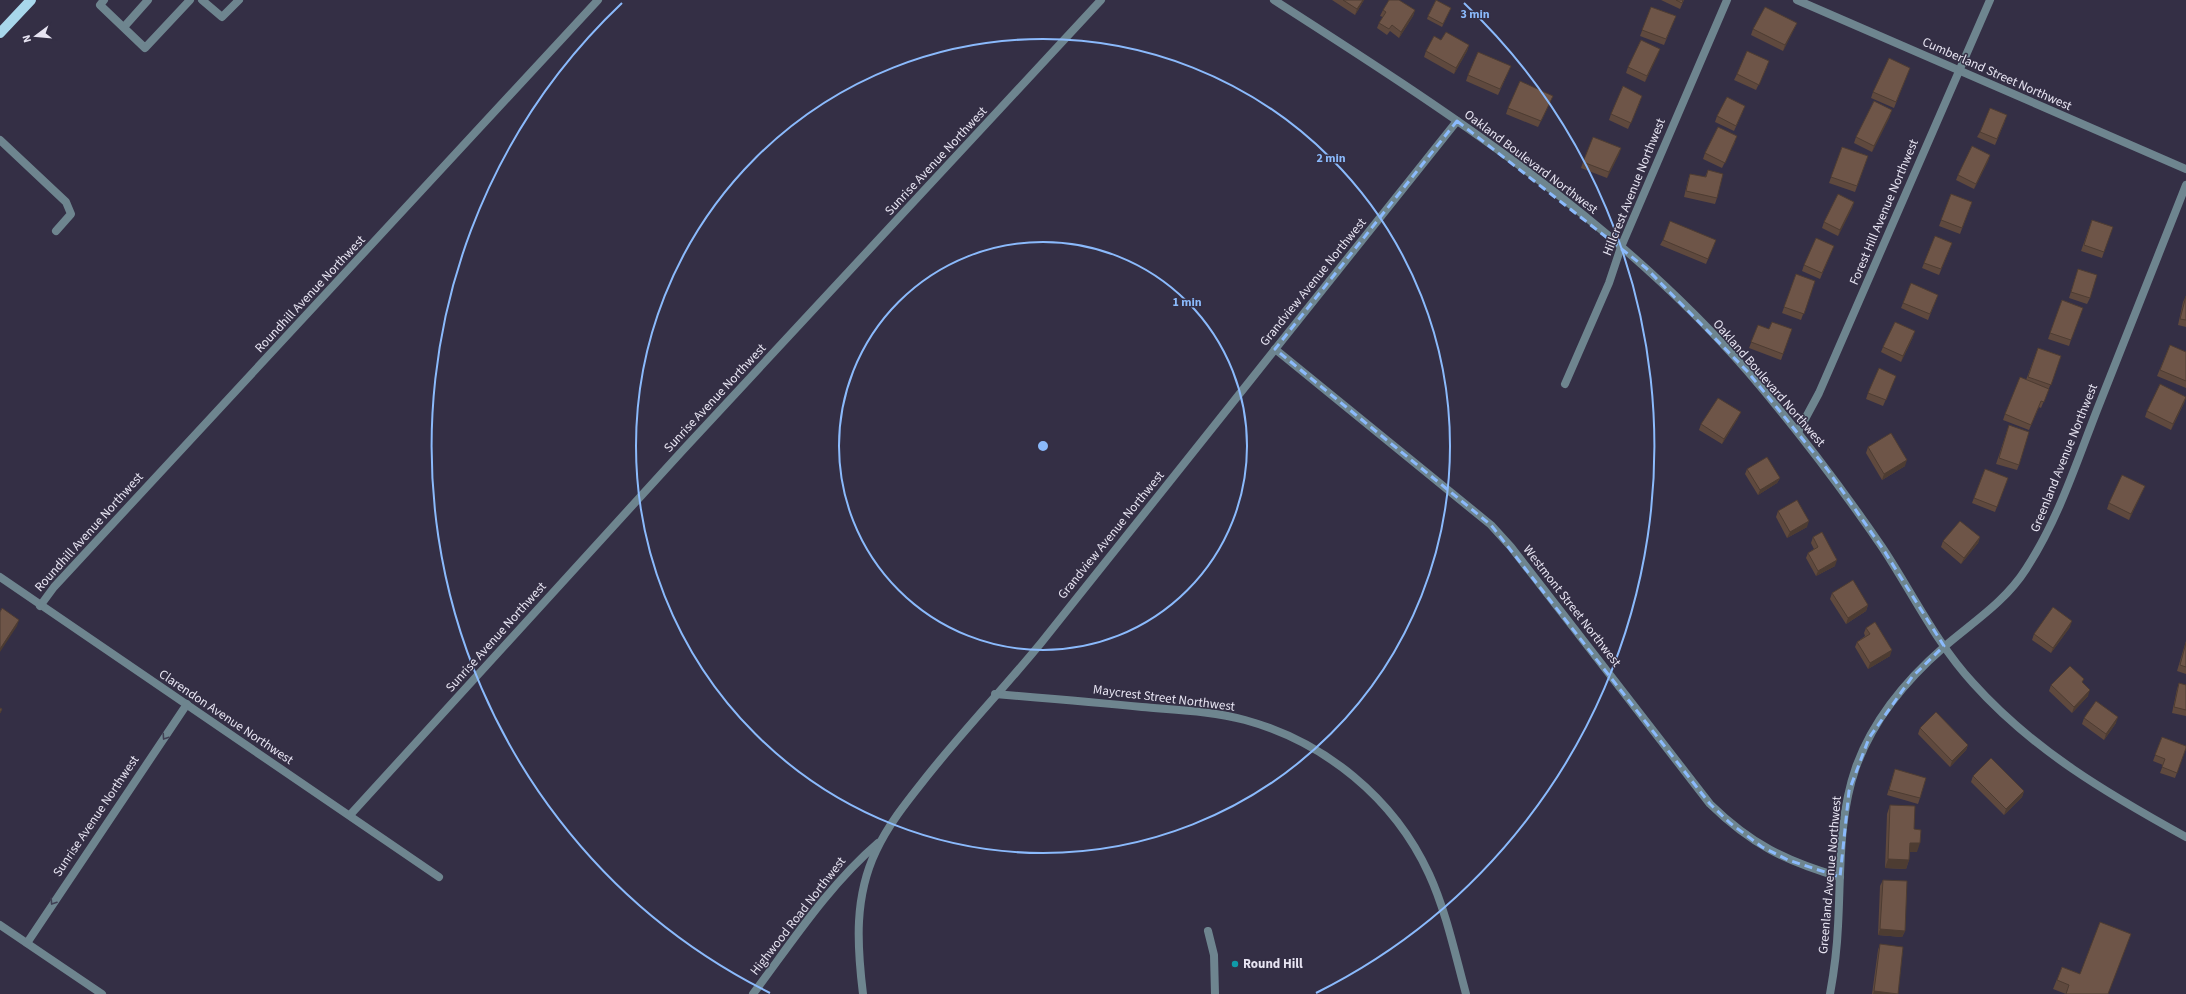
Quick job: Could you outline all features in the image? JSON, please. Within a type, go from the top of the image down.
[{"type":"main road","points":[[0,34],[31,0]]},
{"type":"street","points":[[104,0],[100,5],[145,48],[190,0]]},
{"type":"street","points":[[124,27],[148,0]]},
{"type":"street","points":[[202,0],[222,17],[240,0]]},
{"type":"street","name":"Roundhill Avenue Northwest","points":[[40,606],[54,588],[158,473],[215,415],[524,78],[598,0]]},
{"type":"street","name":"Sunrise Avenue Northwest","points":[[350,815],[682,450],[1101,0]]},
{"type":"street","name":"Oakland Boulevard Northwest","points":[[1274,0],[1510,159],[1621,247],[1686,306],[1747,371],[1798,432],[1883,549],[1944,646],[1975,686],[2011,722],[2040,747],[2072,770],[2119,800],[2186,837]]},
{"type":"street","name":"Hillcrest Avenue Northwest","points":[[1565,384],[1609,283],[1621,247],[1728,0]]},
{"type":"street","name":"Cumberland Street Northwest","points":[[1798,0],[2186,169]]},
{"type":"street","name":"Forest Hill Avenue Northwest","points":[[1798,432],[1819,393],[1990,0]]},
{"type":"street","name":"Grandview Avenue Northwest","points":[[864,994],[860,966],[858,923],[860,899],[866,874],[883,838],[905,804],[995,694],[1043,640],[1457,122]]},
{"type":"street","points":[[0,140],[70,208],[71,214],[56,231]]},
{"type":"street","name":"Greenland Avenue Northwest","points":[[1830,994],[1838,927],[1843,831],[1849,791],[1856,767],[1869,738],[1888,706],[1912,677],[1944,646],[1980,619],[2007,593],[2025,571],[2043,541],[2067,488],[2186,185]]},
{"type":"street","name":"Westmont Street Northwest","points":[[1275,349],[1491,525],[1516,553],[1710,804],[1730,823],[1762,847],[1788,860],[1840,877]]},
{"type":"street","name":"Clarendon Avenue Northwest","points":[[0,577],[40,606],[187,704],[439,877]]},
{"type":"street","name":"Maycrest Street Northwest","points":[[995,694],[1074,700],[1213,714],[1244,719],[1274,729],[1331,759],[1372,792],[1398,823],[1413,845],[1429,875],[1446,923],[1466,994]]},
{"type":"street","name":"Sunrise Avenue Northwest","points":[[27,942],[187,704]]},
{"type":"street","name":"Highwood Road Northwest","points":[[753,994],[830,891],[855,863],[883,838]]},
{"type":"street","points":[[0,925],[102,994]]},
{"type":"street","points":[[1208,931],[1214,955],[1215,994]]},
{"type":"highlighted area","points":[[1457,121],[1646,268],[1747,371],[1827,469],[1883,549],[1944,646],[1912,677],[1869,738],[1849,791],[1840,877],[1788,860],[1762,847],[1730,823],[1710,804],[1491,525],[1275,349]]},
{"type":"building","points":[[1343,0],[1363,0],[1357,9]]},
{"type":"building","points":[[1389,0],[1399,0],[1415,10],[1401,32],[1392,25],[1389,29],[1379,23],[1386,12],[1383,10]]},
{"type":"building","points":[[1436,0],[1451,8],[1443,24],[1428,16]]},
{"type":"building","points":[[1676,0],[1683,0],[1682,3]]},
{"type":"building","points":[[1651,7],[1676,16],[1666,39],[1642,30]]},
{"type":"building","points":[[1765,7],[1797,23],[1785,45],[1753,29]]},
{"type":"building","points":[[1446,32],[1469,45],[1456,68],[1426,51],[1434,36],[1441,40]]},
{"type":"building","points":[[1641,40],[1660,49],[1647,76],[1628,67]]},
{"type":"building","points":[[1747,51],[1769,61],[1759,85],[1737,74]]},
{"type":"building","points":[[1478,52],[1511,66],[1500,89],[1468,75]]},
{"type":"building","points":[[1889,58],[1910,68],[1896,102],[1873,92]]},
{"type":"building","points":[[1520,81],[1553,96],[1541,121],[1508,108]]},
{"type":"building","points":[[1623,86],[1642,96],[1631,123],[1611,114]]},
{"type":"building","points":[[1727,97],[1745,106],[1736,126],[1717,116]]},
{"type":"building","points":[[1874,101],[1892,110],[1874,146],[1856,137]]},
{"type":"building","points":[[1990,108],[2007,115],[1997,139],[1980,132]]},
{"type":"building","points":[[1718,127],[1737,136],[1725,163],[1705,153]]},
{"type":"building","points":[[1593,137],[1621,148],[1609,172],[1583,162]]},
{"type":"building","points":[[1972,146],[1990,155],[1976,184],[1958,175]]},
{"type":"building","points":[[1842,147],[1868,156],[1857,186],[1831,177]]},
{"type":"building","points":[[1708,170],[1723,174],[1717,198],[1686,191],[1690,174],[1706,177]]},
{"type":"building","points":[[1838,194],[1854,202],[1840,230],[1824,222]]},
{"type":"building","points":[[1951,194],[1972,202],[1962,228],[1941,220]]},
{"type":"building","points":[[2092,220],[2113,227],[2104,252],[2084,245]]},
{"type":"building","points":[[1670,221],[1716,240],[1708,259],[1663,240]]},
{"type":"building","points":[[1935,236],[1952,243],[1941,269],[1924,263]]},
{"type":"building","points":[[1816,238],[1834,246],[1822,273],[1804,265]]},
{"type":"building","points":[[2078,269],[2097,275],[2090,298],[2071,292]]},
{"type":"building","points":[[1796,274],[1815,281],[1804,314],[1784,307]]},
{"type":"building","points":[[1911,283],[1938,295],[1930,314],[1903,303]]},
{"type":"building","points":[[2186,296],[2186,320],[2180,319]]},
{"type":"building","points":[[2062,300],[2083,308],[2071,340],[2050,333]]},
{"type":"building","points":[[1772,322],[1792,329],[1783,354],[1751,342],[1758,325],[1769,329]]},
{"type":"building","points":[[1895,322],[1915,331],[1903,356],[1883,347]]},
{"type":"building","points":[[2170,345],[2186,352],[2186,381],[2160,370]]},
{"type":"building","points":[[2038,348],[2061,356],[2051,385],[2028,377]]},
{"type":"building","points":[[1879,368],[1896,376],[1886,400],[1868,393]]},
{"type":"building","points":[[2020,377],[2049,389],[2044,402],[2041,401],[2031,425],[2005,414]]},
{"type":"building","points":[[2160,384],[2186,397],[2173,424],[2147,411]]},
{"type":"building","points":[[1718,398],[1741,412],[1724,439],[1701,424]]},
{"type":"building","points":[[2009,425],[2029,432],[2019,465],[1999,458]]},
{"type":"building","points":[[1891,433],[1907,460],[1884,474],[1868,447]]},
{"type":"building","points":[[1767,457],[1780,478],[1760,490],[1747,469]]},
{"type":"building","points":[[1985,469],[2008,478],[1997,507],[1974,498]]},
{"type":"building","points":[[2122,475],[2145,486],[2131,514],[2109,503]]},
{"type":"building","points":[[1797,500],[1809,521],[1790,532],[1778,511]]},
{"type":"building","points":[[1960,521],[1980,537],[1964,558],[1943,541]]},
{"type":"building","points":[[1822,532],[1837,560],[1818,571],[1808,553],[1818,547],[1813,537]]},
{"type":"building","points":[[1853,580],[1868,605],[1848,618],[1832,593]]},
{"type":"building","points":[[2053,607],[2072,621],[2053,648],[2034,634]]},
{"type":"building","points":[[2,608],[19,620],[0,649],[0,612]]},
{"type":"building","points":[[1875,622],[1892,650],[1870,663],[1857,642],[1870,634],[1866,628]]},
{"type":"building","points":[[2186,643],[2186,667],[2180,665]]},
{"type":"building","points":[[2070,666],[2084,679],[2082,682],[2090,690],[2074,707],[2051,685]]},
{"type":"building","points":[[2179,683],[2186,685],[2186,710],[2174,707]]},
{"type":"building","points":[[2096,701],[2118,717],[2106,734],[2084,718]]},
{"type":"building","points":[[1936,712],[1968,745],[1952,761],[1920,728]]},
{"type":"building","points":[[2162,737],[2186,746],[2177,773],[2162,767],[2165,759],[2155,755]]},
{"type":"building","points":[[1991,758],[2024,791],[2006,809],[1973,776]]},
{"type":"building","points":[[1895,769],[1926,778],[1920,798],[1889,790]]},
{"type":"building","points":[[1890,805],[1915,806],[1914,829],[1921,830],[1920,843],[1910,843],[1909,860],[1888,859]]},
{"type":"building","points":[[1883,880],[1907,881],[1905,931],[1880,929]]},
{"type":"building","points":[[2100,922],[2131,934],[2108,994],[2066,994],[2069,985],[2057,980],[2062,967],[2080,974]]},
{"type":"building","points":[[1880,944],[1903,947],[1898,994],[1874,991]]},
{"type":"place","name":"Round Hill","points":[[1235,964]]}]
